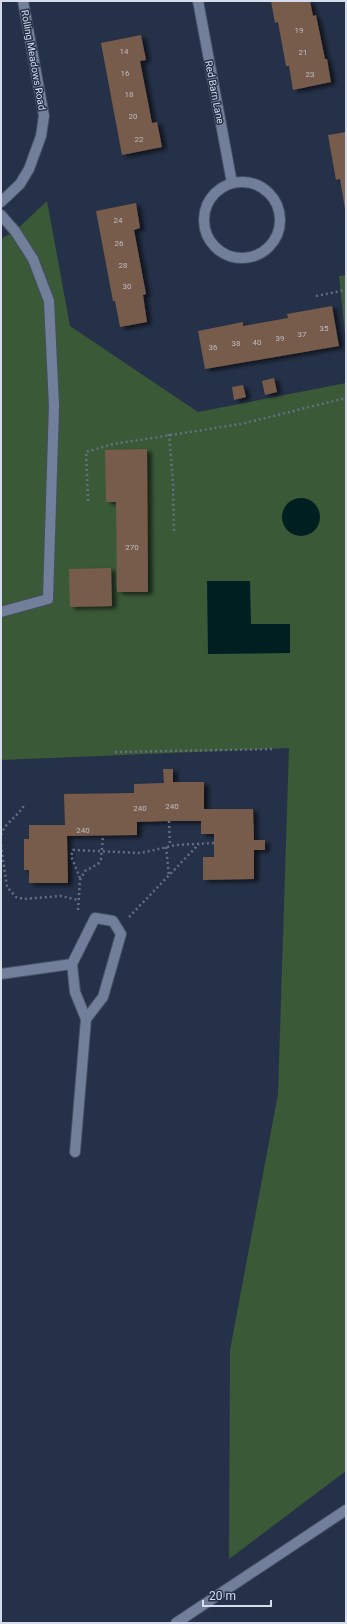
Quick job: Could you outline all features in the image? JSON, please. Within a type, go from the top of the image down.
[{"type":"street","name":"Rolling Meadows Road","points":[[1,202],[20,184],[29,169],[41,136],[44,116],[23,1]]},
{"type":"street","name":"Red Barn Lane","points":[[198,1],[232,183]]},
{"type":"street","points":[[243,182],[254,184],[264,189],[272,196],[277,205],[280,216],[280,227],[276,238],[262,253],[251,258],[235,258],[220,252],[209,240],[204,225],[204,214],[207,204],[213,194],[232,183],[243,182]]},
{"type":"street","points":[[1,215],[33,259],[49,301],[54,406],[48,599],[1,612]]},
{"type":"street","points":[[75,1152],[86,1019],[75,992],[72,964],[94,918],[113,921],[121,934],[103,997],[86,1019]]},
{"type":"street","points":[[1,974],[72,964]]},
{"type":"street","points":[[176,1623],[346,1510]]},
{"type":"path","points":[[316,296],[346,290]]},
{"type":"path","points":[[88,501],[86,452],[113,444],[169,434],[241,424],[346,398]]},
{"type":"path","points":[[169,434],[173,481],[174,534]]},
{"type":"path","points":[[115,752],[276,749]]},
{"type":"path","points":[[1,835],[8,823],[20,813],[24,805]]},
{"type":"path","points":[[169,821],[170,846]]},
{"type":"path","points":[[80,878],[85,871],[98,864],[103,851],[103,836]]},
{"type":"path","points":[[78,910],[80,878],[71,856],[71,851],[141,853],[170,846],[214,843]]},
{"type":"path","points":[[128,919],[199,844]]},
{"type":"path","points":[[1,845],[7,887],[16,897],[24,899],[61,896],[78,900]]},
{"type":"path","points":[[166,847],[169,876]]},
{"type":"green space","points":[[47,201],[70,326],[198,412],[346,383],[346,1471],[229,1559],[230,1350],[278,1094],[289,748],[1,760],[1,239],[15,231]]},
{"type":"green space","points":[[346,275],[346,344],[339,276]]},
{"type":"shaded area","points":[[301,498],[311,501],[317,507],[320,517],[317,527],[311,533],[301,536],[291,533],[285,527],[282,517],[285,507],[291,501]]},
{"type":"shaded area","points":[[207,581],[250,581],[251,624],[290,624],[290,653],[208,654]]},
{"type":"building","points":[[271,1],[310,1],[313,16],[316,15],[331,82],[293,90],[289,66],[286,66],[278,22],[275,23]]},
{"type":"building","points":[[141,35],[146,60],[140,61],[152,123],[157,122],[162,147],[122,155],[101,43]]},
{"type":"building","points":[[346,132],[345,209],[340,179],[336,180],[328,135]]},
{"type":"building","points":[[136,203],[140,228],[134,230],[146,294],[143,295],[147,322],[120,327],[115,301],[113,301],[96,211]]},
{"type":"building","points":[[332,306],[339,346],[205,369],[198,331],[243,322],[243,326],[288,318],[287,314]]},
{"type":"building","points":[[274,378],[277,392],[265,395],[262,381]]},
{"type":"building","points":[[243,385],[246,397],[234,400],[232,387]]},
{"type":"building","points":[[147,449],[148,592],[117,592],[116,502],[106,502],[105,450]]},
{"type":"building","points":[[111,568],[112,606],[70,607],[69,569]]},
{"type":"building","points":[[163,769],[173,769],[173,782],[204,782],[204,809],[253,809],[254,840],[265,840],[265,850],[254,850],[254,879],[203,880],[203,857],[214,857],[214,834],[201,834],[201,821],[169,821],[137,822],[137,835],[67,836],[68,883],[29,883],[29,870],[24,870],[24,839],[29,839],[29,825],[65,825],[64,794],[134,793],[134,784],[164,783]]}]
